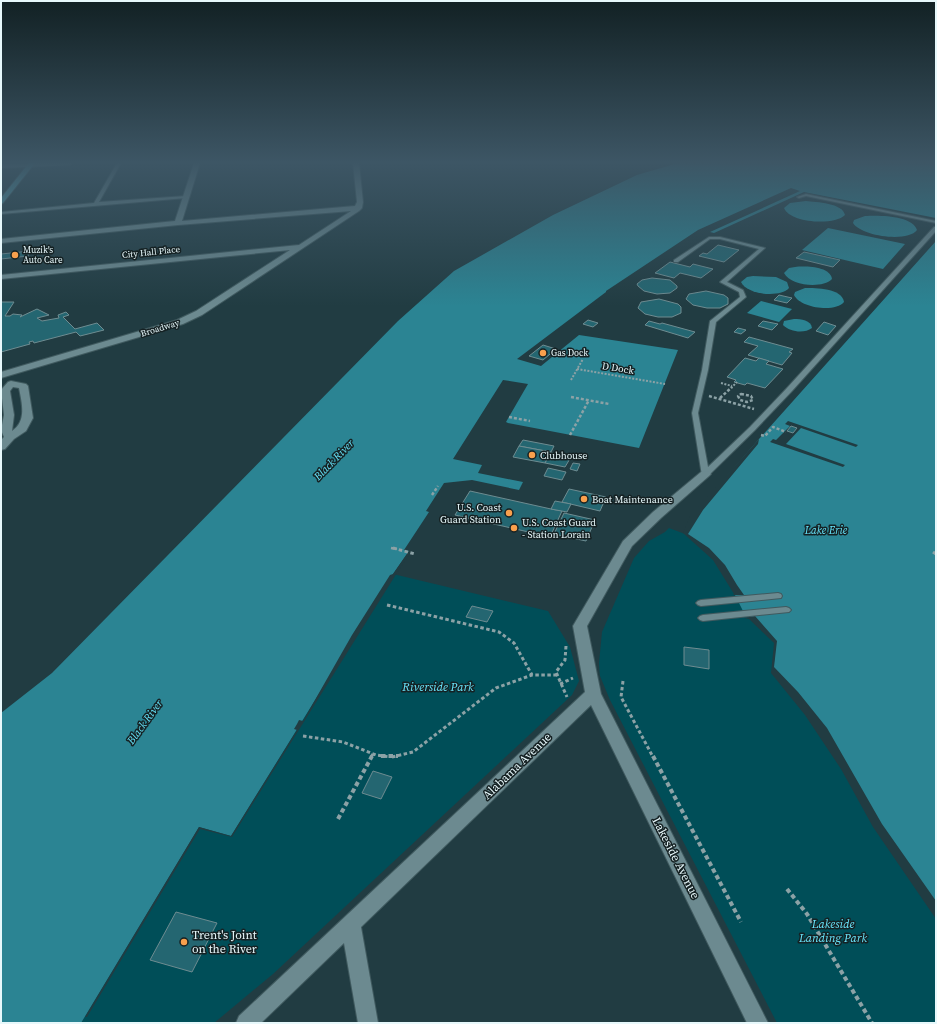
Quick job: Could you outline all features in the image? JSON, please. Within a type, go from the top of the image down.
[{"type":"street","points":[[178,223],[182,211]]},
{"type":"street","points":[[1,241],[178,223],[325,211]]},
{"type":"street","name":"Broadway","points":[[2,375],[185,320],[214,304],[303,247],[356,211]]},
{"type":"street","name":"City Hall Place","points":[[1,277],[303,247]]},
{"type":"street","points":[[1,447],[10,437],[22,429],[28,418],[23,386],[11,384],[2,375]]},
{"type":"street","points":[[10,437],[6,428],[9,415],[5,391],[11,384]]},
{"type":"street","points":[[593,694],[580,626],[627,544],[657,515],[705,474]]},
{"type":"street","name":"Alabama Avenue","points":[[246,1023],[593,694]]},
{"type":"street","name":"Lakeside Avenue","points":[[593,694],[758,1023]]},
{"type":"street","points":[[351,924],[368,1023]]},
{"type":"lane","points":[[1,213],[24,211]]},
{"type":"lane","points":[[884,211],[936,222]]},
{"type":"lane","points":[[705,474],[767,413],[936,228]]},
{"type":"lane","points":[[676,261],[709,238],[720,238],[763,248],[723,282],[741,291],[743,297],[713,321],[695,413],[705,474]]},
{"type":"lane","points":[[701,603],[778,596]]},
{"type":"lane","points":[[703,618],[786,610]]},
{"type":"path","points":[[571,380],[584,359]]},
{"type":"path","name":"D Dock","points":[[577,369],[665,384]]},
{"type":"path","points":[[720,399],[737,382]]},
{"type":"path","points":[[721,383],[733,387]]},
{"type":"path","points":[[699,392],[767,413]]},
{"type":"path","points":[[746,394],[753,398],[750,401],[742,401],[738,399],[738,395],[746,394]]},
{"type":"path","points":[[571,397],[609,404]]},
{"type":"path","points":[[570,435],[589,400]]},
{"type":"path","points":[[739,405],[742,401]]},
{"type":"path","points":[[509,417],[530,421]]},
{"type":"path","points":[[757,438],[760,434],[765,436],[773,427],[786,432]]},
{"type":"path","points":[[432,495],[438,486]]},
{"type":"path","points":[[391,548],[415,554]]},
{"type":"path","points":[[387,605],[499,632],[514,643],[532,675]]},
{"type":"path","points":[[566,646],[566,660],[562,668],[556,672],[560,684],[569,699]]},
{"type":"path","points":[[566,660],[571,663]]},
{"type":"path","points":[[560,684],[573,679],[574,673]]},
{"type":"path","points":[[303,736],[343,742],[389,759],[400,758],[413,752],[496,688],[532,675],[557,675]]},
{"type":"path","points":[[624,681],[621,697],[741,922]]},
{"type":"path","points":[[338,819],[373,754]]},
{"type":"path","points":[[787,889],[807,914],[872,1023]]},
{"type":"green space","name":"Lakeside Landing Park","points":[[669,528],[685,534],[714,558],[749,617],[776,642],[807,714],[936,917],[936,1023],[777,1023],[610,700],[600,676],[599,663],[602,632],[634,558],[649,541]]},
{"type":"green space","name":"Riverside Park","points":[[393,574],[548,611],[570,647],[579,681],[572,695],[273,974],[214,1023],[81,1023],[199,827]]},
{"type":"water","name":"Black River","points":[[562,211],[741,211],[698,230],[606,291],[517,359],[541,366],[579,335],[678,350],[639,448],[506,422],[528,384],[503,380],[453,459],[482,465],[478,473],[523,482],[519,490],[472,480],[444,483],[426,511],[429,512],[404,550],[409,551],[393,574],[231,836],[199,827],[81,1023],[1,1023],[1,713],[52,673],[398,321],[454,271]]},
{"type":"water","points":[[757,211],[763,211],[714,233],[710,232]]},
{"type":"water","points":[[786,211],[843,211],[845,215],[832,221],[822,222],[803,220]]},
{"type":"water","points":[[899,211],[936,211],[936,218]]},
{"type":"water","points":[[865,216],[886,216],[902,219],[909,221],[917,230],[912,234],[894,237],[874,234],[858,228],[853,223],[854,220]]},
{"type":"water","points":[[828,228],[905,244],[883,269],[802,250]]},
{"type":"water","name":"Lake Erie","points":[[936,241],[936,917],[807,714],[773,673],[776,642],[749,617],[746,617],[736,595],[714,558],[685,534],[691,517]]},
{"type":"water","points":[[789,268],[822,269],[830,275],[832,279],[821,284],[814,285],[807,285],[793,281],[784,273]]},
{"type":"water","points":[[747,277],[776,277],[787,282],[789,288],[779,293],[771,294],[764,294],[750,290],[741,282]]},
{"type":"water","points":[[805,288],[834,291],[842,297],[844,302],[840,305],[826,308],[810,306],[803,303],[794,295],[795,292]]},
{"type":"water","points":[[761,301],[792,309],[779,322],[747,313]]},
{"type":"water","points":[[794,319],[803,320],[810,323],[812,328],[801,332],[793,331],[783,325],[784,321]]},
{"type":"pier","points":[[788,421],[858,445],[856,447],[801,428],[786,444],[845,465],[843,467],[770,442],[773,439],[776,440],[790,426],[785,424]]},
{"type":"pier","points":[[759,439],[758,444],[703,510],[688,534],[709,548],[725,565],[744,595],[733,595],[734,594],[713,560],[683,533],[690,516]]},
{"type":"pier","points":[[409,551],[411,552],[232,837],[200,829],[87,1017],[85,1017],[199,827],[231,836],[297,730],[294,729],[299,720],[303,721],[352,635],[390,575],[393,574]]},
{"type":"pier","points":[[755,616],[777,641],[774,667],[798,692],[827,728],[882,824],[936,901],[936,919],[873,827],[841,769],[805,715],[771,673],[774,643],[749,619],[744,618]]},
{"type":"building","points":[[718,245],[739,250],[724,262],[699,256],[703,253],[707,254]]},
{"type":"building","name":"Muzik's Auto Care","points":[[30,251],[28,256],[1,259],[1,254]]},
{"type":"building","points":[[804,252],[840,260],[833,267],[796,258]]},
{"type":"building","points":[[670,262],[690,267],[693,264],[713,269],[701,278],[680,273],[674,278],[655,273]]},
{"type":"building","points":[[652,278],[670,280],[677,286],[677,288],[670,293],[657,294],[644,291],[637,284],[642,280]]},
{"type":"building","points":[[706,291],[724,295],[728,298],[728,304],[720,308],[707,308],[693,305],[686,299],[689,294]]},
{"type":"building","points":[[779,295],[792,298],[787,303],[774,300]]},
{"type":"building","points":[[659,299],[678,304],[681,307],[681,313],[672,317],[658,317],[645,314],[638,308],[641,302]]},
{"type":"building","points":[[1,302],[14,302],[5,316],[10,316],[13,314],[22,315],[20,317],[37,309],[49,315],[37,318],[42,321],[59,318],[58,315],[66,312],[69,315],[63,317],[75,329],[97,323],[104,330],[80,336],[76,332],[34,343],[33,341],[29,342],[30,344],[1,352]]},
{"type":"building","points":[[588,320],[598,323],[593,327],[583,324]]},
{"type":"building","points":[[649,321],[695,332],[688,338],[645,325]]},
{"type":"building","points":[[763,321],[778,324],[772,330],[758,326]]},
{"type":"building","points":[[824,322],[836,326],[828,335],[816,331]]},
{"type":"building","points":[[738,328],[746,330],[741,334],[734,332]]},
{"type":"building","points":[[749,337],[793,349],[789,352],[792,353],[782,365],[748,355],[758,346],[744,342]]},
{"type":"building","name":"Gas Dock","points":[[543,345],[556,349],[543,360],[529,356]]},
{"type":"building","points":[[745,358],[756,361],[759,358],[769,361],[766,364],[783,369],[765,388],[747,383],[745,385],[734,382],[736,380],[727,377]]},
{"type":"building","points":[[791,426],[797,428],[793,433],[787,431]]},
{"type":"building","points":[[523,440],[554,446],[551,452],[519,446]]},
{"type":"building","name":"Clubhouse","points":[[519,446],[551,452],[545,463],[513,457]]},
{"type":"building","points":[[551,453],[571,457],[565,467],[545,463]]},
{"type":"building","points":[[573,463],[580,464],[577,471],[570,469]]},
{"type":"building","points":[[548,468],[566,472],[562,480],[544,476]]},
{"type":"building","name":"Boat Maintenance","points":[[569,489],[606,497],[600,511],[562,502]]},
{"type":"building","name":"U.S. Coast Guard Station","points":[[470,491],[562,511],[550,537],[455,515]]},
{"type":"building","points":[[555,501],[571,504],[567,512],[551,509]]},
{"type":"building","points":[[564,513],[595,520],[586,541],[554,534]]},
{"type":"building","points":[[472,606],[493,611],[487,622],[466,617]]},
{"type":"building","points":[[684,647],[709,650],[709,669],[684,665]]},
{"type":"building","points":[[373,771],[392,777],[381,799],[362,793]]},
{"type":"building","name":"Trent's Joint on the River","points":[[176,912],[217,923],[192,972],[150,960]]},
{"type":"place","name":"Muzik's Auto Care","points":[[15,255]]},
{"type":"place","name":"Gas Dock","points":[[543,353]]},
{"type":"place","name":"Clubhouse","points":[[532,455]]},
{"type":"place","name":"Boat Maintenance","points":[[584,499]]},
{"type":"place","name":"U.S. Coast Guard Station","points":[[509,513]]},
{"type":"place","name":"U.S. Coast Guard - Station Lorain","points":[[514,528]]},
{"type":"place","name":"Trent's Joint on the River","points":[[184,942]]}]
